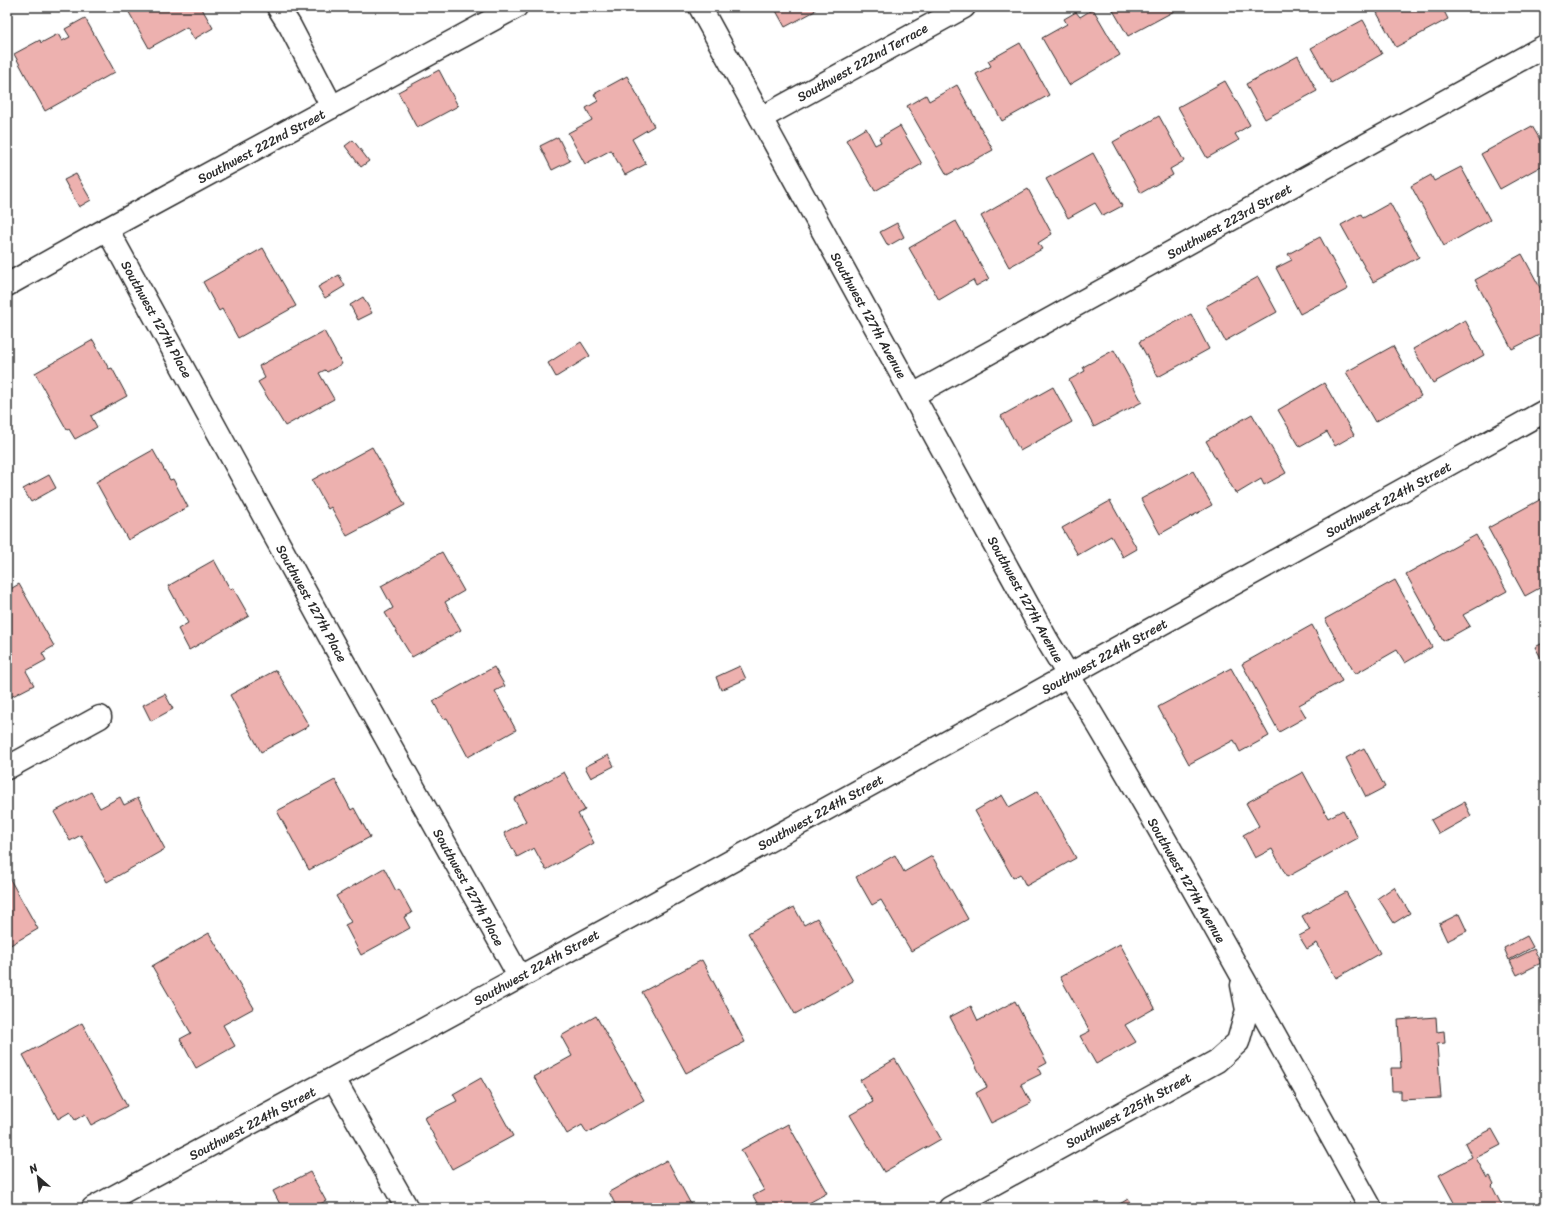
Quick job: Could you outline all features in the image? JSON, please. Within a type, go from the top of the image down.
[{"type":"street","points":[[278,7],[290,26],[332,107]]},
{"type":"street","name":"Southwest 222nd Street","points":[[7,285],[107,229],[516,7]]},
{"type":"street","name":"Southwest 127th Avenue","points":[[700,7],[1047,640],[1239,970],[1371,1208]]},
{"type":"street","name":"Southwest 222nd Terrace","points":[[761,118],[964,7]]},
{"type":"street","name":"Southwest 223rd Street","points":[[913,395],[1545,46]]},
{"type":"street","name":"Southwest 127th Place","points":[[107,229],[338,652],[519,976]]},
{"type":"street","name":"Southwest 224th Street","points":[[93,1208],[334,1079],[519,976],[1069,676],[1545,411]]},
{"type":"street","points":[[7,768],[100,717]]},
{"type":"street","name":"Southwest 225th Street","points":[[950,1208],[1217,1060],[1238,1042],[1247,1010],[1239,970]]},
{"type":"street","points":[[334,1079],[407,1208]]},
{"type":"building","points":[[126,7],[201,7],[213,28],[194,39],[187,27],[149,48]]},
{"type":"building","points":[[774,7],[813,7],[815,11],[785,27]]},
{"type":"building","points":[[1111,7],[1179,7],[1180,8],[1128,36]]},
{"type":"building","points":[[1388,7],[1442,7],[1448,19],[1396,47],[1377,13]]},
{"type":"building","points":[[1093,9],[1120,55],[1069,85],[1042,38],[1067,24],[1064,19],[1076,12],[1080,17]]},
{"type":"building","points":[[85,18],[115,72],[45,111],[14,54],[40,40],[41,43],[58,34],[62,41],[70,37],[65,29]]},
{"type":"building","points":[[1363,20],[1382,54],[1331,83],[1311,48]]},
{"type":"building","points":[[1020,43],[1049,95],[1002,121],[976,74],[991,66],[988,61]]},
{"type":"building","points":[[1298,56],[1317,91],[1265,119],[1246,84]]},
{"type":"building","points":[[439,70],[458,106],[417,128],[398,92]]},
{"type":"building","points":[[627,76],[654,126],[632,139],[646,164],[625,175],[611,150],[585,164],[568,133],[592,120],[586,108],[598,101],[594,94]]},
{"type":"building","points":[[1225,81],[1250,125],[1235,134],[1239,140],[1207,158],[1178,107]]},
{"type":"building","points":[[957,85],[993,150],[947,175],[907,106],[926,95],[929,101]]},
{"type":"building","points":[[1159,116],[1184,161],[1170,169],[1173,175],[1141,193],[1113,142]]},
{"type":"building","points":[[900,126],[922,164],[875,191],[846,140],[866,128],[875,145],[881,142],[879,138]]},
{"type":"building","points":[[1532,126],[1545,148],[1545,164],[1500,189],[1481,154]]},
{"type":"building","points":[[558,137],[570,161],[552,170],[540,146]]},
{"type":"building","points":[[353,140],[369,161],[361,167],[345,146]]},
{"type":"building","points":[[1093,153],[1122,206],[1103,216],[1095,203],[1068,218],[1046,179]]},
{"type":"building","points":[[1461,167],[1490,220],[1444,246],[1411,186],[1431,175],[1434,181]]},
{"type":"building","points":[[76,174],[91,200],[79,207],[64,180]]},
{"type":"building","points":[[1028,189],[1052,234],[1038,243],[1042,249],[1009,267],[981,216]]},
{"type":"building","points":[[1390,203],[1419,257],[1373,282],[1341,225],[1361,214],[1363,218]]},
{"type":"building","points":[[956,221],[989,279],[976,286],[973,280],[939,300],[909,248]]},
{"type":"building","points":[[897,223],[904,237],[888,246],[880,232]]},
{"type":"building","points":[[1320,237],[1348,289],[1300,314],[1276,268],[1292,260],[1288,254]]},
{"type":"building","points":[[263,248],[296,306],[238,338],[222,309],[219,311],[203,282]]},
{"type":"building","points":[[1522,254],[1545,297],[1545,324],[1540,327],[1543,333],[1512,349],[1475,280]]},
{"type":"building","points":[[339,275],[345,286],[325,298],[318,287]]},
{"type":"building","points":[[1258,277],[1277,312],[1225,341],[1206,306]]},
{"type":"building","points":[[363,297],[372,313],[358,320],[350,305]]},
{"type":"building","points":[[1191,314],[1209,349],[1158,377],[1139,342]]},
{"type":"building","points":[[1465,320],[1484,355],[1433,383],[1413,349]]},
{"type":"building","points":[[324,331],[342,364],[327,372],[325,370],[319,373],[334,399],[285,426],[258,382],[265,378],[259,366]]},
{"type":"building","points":[[93,340],[109,369],[112,368],[127,396],[91,416],[97,427],[75,439],[69,429],[67,430],[35,373]]},
{"type":"building","points":[[581,342],[590,356],[556,377],[548,363]]},
{"type":"building","points":[[1393,346],[1421,396],[1375,422],[1346,372]]},
{"type":"building","points":[[1114,350],[1142,402],[1094,427],[1069,380],[1085,371],[1083,367]]},
{"type":"building","points":[[1324,383],[1354,435],[1335,446],[1327,432],[1300,447],[1278,410]]},
{"type":"building","points":[[1053,387],[1072,422],[1020,451],[1001,416]]},
{"type":"building","points":[[1252,414],[1286,473],[1264,485],[1261,479],[1236,494],[1206,441]]},
{"type":"building","points":[[372,447],[405,505],[347,536],[331,507],[328,509],[312,480]]},
{"type":"building","points":[[153,450],[170,480],[173,479],[188,507],[128,540],[96,482]]},
{"type":"building","points":[[1193,471],[1212,505],[1160,534],[1141,499]]},
{"type":"building","points":[[49,475],[56,488],[31,502],[23,489]]},
{"type":"building","points":[[1545,497],[1545,585],[1525,596],[1488,528]]},
{"type":"building","points":[[1110,501],[1137,549],[1123,557],[1111,536],[1078,555],[1062,528]]},
{"type":"building","points":[[1476,535],[1507,591],[1463,615],[1470,626],[1443,641],[1406,574]]},
{"type":"building","points":[[442,552],[464,591],[445,602],[461,630],[412,657],[385,613],[393,608],[381,586]]},
{"type":"building","points":[[214,560],[230,589],[233,588],[249,616],[189,650],[178,629],[188,623],[168,586]]},
{"type":"building","points":[[1395,580],[1432,647],[1405,663],[1397,650],[1355,674],[1325,619]]},
{"type":"building","points":[[19,584],[54,646],[42,653],[46,660],[26,671],[34,685],[7,699],[7,591]]},
{"type":"building","points":[[1312,625],[1342,681],[1299,705],[1306,717],[1279,732],[1242,664]]},
{"type":"building","points":[[1545,642],[1545,665],[1535,647]]},
{"type":"building","points":[[740,666],[746,679],[721,690],[716,677]]},
{"type":"building","points":[[494,667],[505,686],[495,691],[516,730],[468,757],[447,718],[443,719],[433,701]]},
{"type":"building","points":[[1231,668],[1269,736],[1240,752],[1234,740],[1189,764],[1158,707]]},
{"type":"building","points":[[276,670],[309,726],[261,752],[230,695]]},
{"type":"building","points":[[165,694],[173,709],[151,721],[143,705]]},
{"type":"building","points":[[1364,748],[1385,787],[1366,797],[1346,758]]},
{"type":"building","points":[[608,755],[614,766],[591,778],[585,767]]},
{"type":"building","points":[[564,772],[585,810],[578,814],[594,843],[546,870],[534,848],[517,857],[504,833],[526,821],[514,799]]},
{"type":"building","points":[[1303,772],[1328,818],[1343,810],[1358,838],[1287,877],[1272,849],[1255,858],[1243,835],[1259,826],[1246,803]]},
{"type":"building","points":[[335,780],[351,810],[354,808],[370,837],[309,870],[277,811]]},
{"type":"building","points":[[1038,791],[1076,858],[1026,886],[1020,874],[1013,878],[975,811],[1002,795],[1009,807]]},
{"type":"building","points":[[91,792],[100,808],[120,797],[124,805],[138,798],[165,849],[107,882],[81,835],[70,841],[54,812]]},
{"type":"building","points":[[1464,802],[1471,816],[1439,834],[1431,820]]},
{"type":"building","points":[[895,855],[904,872],[932,856],[968,919],[911,951],[881,900],[872,905],[856,877]]},
{"type":"building","points":[[384,868],[396,891],[399,889],[412,913],[404,917],[410,928],[361,955],[345,925],[351,922],[336,896]]},
{"type":"building","points":[[7,874],[38,929],[7,947]]},
{"type":"building","points":[[1394,887],[1410,913],[1394,923],[1378,898]]},
{"type":"building","points":[[1346,892],[1380,953],[1336,978],[1317,943],[1307,949],[1299,936],[1310,930],[1302,916]]},
{"type":"building","points":[[794,907],[804,925],[817,918],[853,981],[795,1014],[748,933]]},
{"type":"building","points":[[1459,914],[1467,931],[1447,941],[1439,924]]},
{"type":"building","points":[[209,933],[254,1008],[223,1025],[235,1046],[196,1068],[180,1039],[191,1033],[152,966]]},
{"type":"building","points":[[1527,936],[1533,947],[1509,960],[1504,948]]},
{"type":"building","points":[[1120,944],[1155,1008],[1125,1025],[1136,1042],[1096,1064],[1080,1036],[1090,1031],[1060,977]]},
{"type":"building","points":[[1534,949],[1541,963],[1517,975],[1510,961]]},
{"type":"building","points":[[702,960],[745,1042],[686,1073],[642,992]]},
{"type":"building","points":[[1015,1001],[1047,1063],[1038,1068],[1041,1074],[1021,1084],[1031,1103],[991,1123],[976,1093],[987,1087],[950,1017],[971,1006],[978,1021]]},
{"type":"building","points":[[596,1016],[644,1100],[587,1133],[582,1125],[567,1134],[534,1077],[572,1056],[561,1036]]},
{"type":"building","points":[[1436,1017],[1437,1032],[1444,1031],[1445,1043],[1437,1044],[1441,1098],[1401,1100],[1401,1091],[1392,1091],[1391,1068],[1401,1068],[1398,1020]]},
{"type":"building","points":[[82,1023],[127,1106],[91,1125],[85,1114],[75,1120],[70,1112],[58,1119],[23,1055]]},
{"type":"building","points":[[895,1059],[941,1139],[884,1172],[850,1115],[873,1102],[860,1080]]},
{"type":"building","points":[[481,1078],[513,1136],[452,1169],[424,1118],[457,1101],[453,1094]]},
{"type":"building","points":[[788,1124],[827,1193],[800,1208],[760,1208],[753,1196],[764,1190],[741,1150]]},
{"type":"building","points":[[1492,1129],[1501,1145],[1476,1158],[1487,1178],[1490,1176],[1494,1184],[1492,1186],[1503,1208],[1457,1208],[1439,1175],[1472,1157],[1465,1143]]},
{"type":"building","points":[[667,1160],[693,1208],[617,1208],[609,1192]]},
{"type":"building","points":[[310,1172],[326,1201],[316,1206],[317,1208],[282,1208],[273,1191]]},
{"type":"building","points":[[1128,1199],[1133,1208],[1113,1208]]}]
